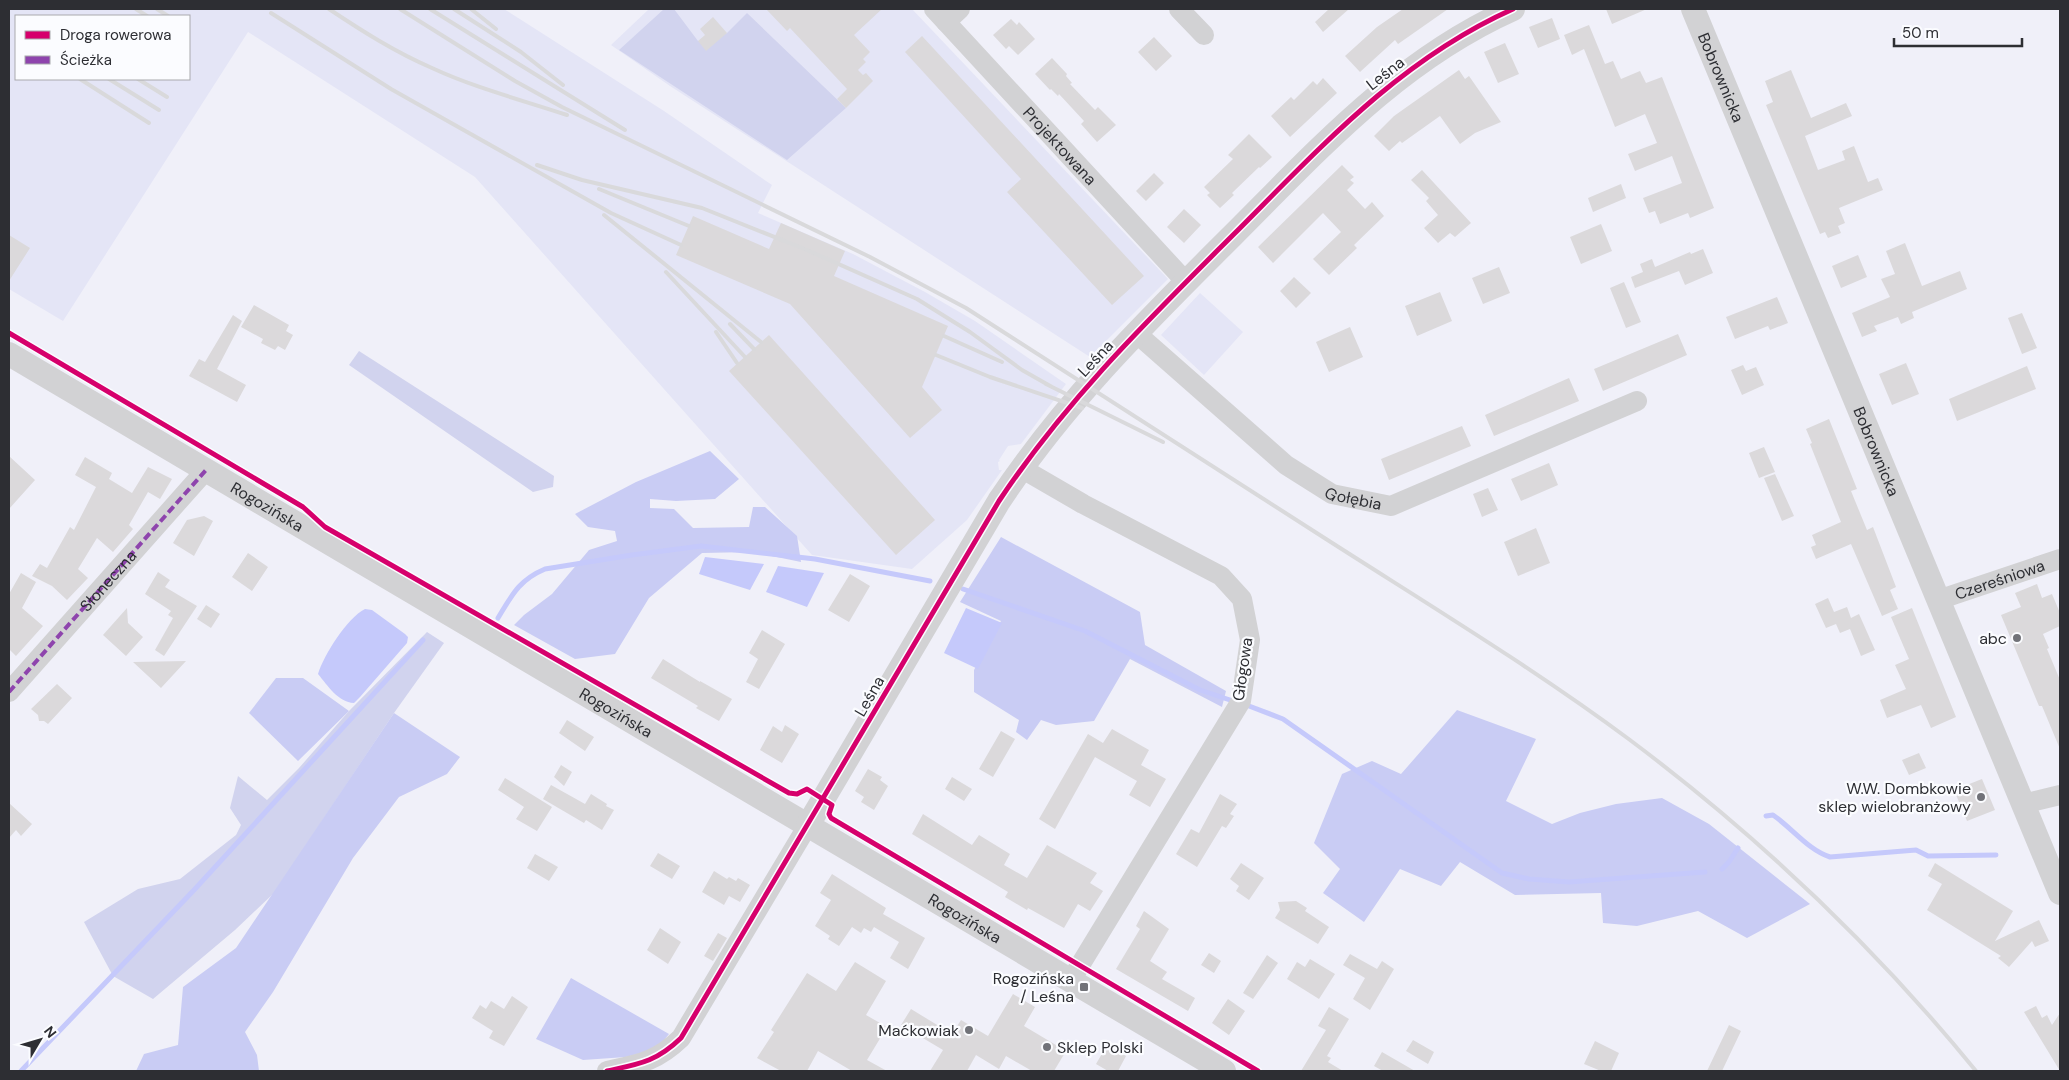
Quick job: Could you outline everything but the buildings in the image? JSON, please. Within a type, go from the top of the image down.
[{"type":"street","points":[[1179,9],[1204,35]]},
{"type":"street","name":"Leśna","points":[[808,825],[969,551],[1022,468],[1071,404],[1186,282],[1333,135],[1378,94],[1451,40],[1513,9]]},
{"type":"street","name":"Bobrownicka","points":[[1693,9],[2060,894]]},
{"type":"street","name":"Projektowana","points":[[947,13],[1186,282]]},
{"type":"street","name":"Gołębia","points":[[1136,333],[1286,465],[1332,494],[1391,506],[1637,401]]},
{"type":"street","name":"Rogozińska","points":[[9,354],[1224,1071]]},
{"type":"street","name":"Głogowa","points":[[1022,468],[1084,504],[1221,576],[1242,599],[1250,640],[1241,701],[1071,980]]},
{"type":"street","name":"Słoneczna","points":[[9,692],[206,470]]},
{"type":"street","name":"Czereśniowa","points":[[1938,600],[2060,559]]},
{"type":"street","points":[[2024,804],[2060,795]]},
{"type":"street","points":[[607,1071],[648,1062],[666,1052],[681,1038],[808,825]]},
{"type":"shaded area","points":[[9,9],[504,9],[664,111],[772,185],[758,213],[853,254],[925,292],[975,321],[1066,384],[1021,444],[1008,446],[998,462],[999,470],[1002,470],[967,520],[912,569],[812,555],[475,177],[248,32],[63,321],[9,289]]},
{"type":"shaded area","points":[[649,9],[912,9],[1168,279],[1090,357],[670,86],[611,45]]},
{"type":"shaded area","points":[[664,9],[674,9],[698,41],[727,33],[747,13],[846,108],[787,160],[619,50]]},
{"type":"shaded area","points":[[1200,293],[1243,332],[1204,375],[1161,335]]},
{"type":"shaded area","points":[[359,351],[554,476],[553,487],[533,492],[349,365]]},
{"type":"shaded area","points":[[710,451],[739,479],[715,499],[676,501],[650,499],[650,508],[674,509],[693,528],[749,527],[753,507],[765,507],[797,536],[801,562],[752,552],[702,553],[649,598],[615,654],[575,659],[514,625],[552,594],[589,550],[617,541],[615,531],[588,527],[575,514],[636,482]]},
{"type":"shaded area","points":[[1001,537],[1140,612],[1145,645],[1226,691],[1222,707],[1130,659],[1094,721],[1056,725],[1041,720],[1027,740],[1016,732],[1019,720],[974,692],[974,670],[1001,621],[960,602]]},
{"type":"shaded area","points":[[705,557],[764,564],[750,590],[699,574]]},
{"type":"shaded area","points":[[778,566],[824,573],[807,607],[766,592]]},
{"type":"shaded area","points":[[966,608],[1002,623],[978,669],[944,653]]},
{"type":"shaded area","points":[[365,609],[372,610],[408,637],[407,643],[354,703],[338,697],[318,674],[325,657],[337,638],[351,620]]},
{"type":"shaded area","points":[[427,632],[444,643],[394,713],[274,893],[235,930],[153,999],[113,976],[84,922],[138,889],[180,879],[236,835],[241,825],[230,808],[238,776],[267,800],[299,768],[349,711]]},
{"type":"shaded area","points":[[276,678],[303,678],[349,711],[298,761],[249,713]]},
{"type":"shaded area","points":[[1457,710],[1536,739],[1506,801],[1552,824],[1580,813],[1616,804],[1662,798],[1709,824],[1810,904],[1747,938],[1698,911],[1637,926],[1603,923],[1601,893],[1515,895],[1460,862],[1441,886],[1400,869],[1364,922],[1323,893],[1340,869],[1314,843],[1342,774],[1372,761],[1401,774]]},
{"type":"shaded area","points":[[394,713],[460,757],[447,774],[399,797],[353,858],[273,992],[245,1032],[257,1055],[259,1071],[136,1071],[144,1054],[178,1045],[183,987],[236,948]]},
{"type":"shaded area","points":[[571,978],[669,1034],[657,1049],[626,1057],[583,1060],[536,1039]]},
{"type":"waterway","points":[[498,618],[522,583],[545,569],[701,546],[815,559],[930,581]]},
{"type":"waterway","points":[[963,589],[1085,631],[1200,690],[1230,700]]},
{"type":"waterway","points":[[21,1071],[195,889],[423,640]]},
{"type":"waterway","points":[[1249,706],[1283,719],[1502,873],[1529,879],[1569,882],[1705,872]]},
{"type":"waterway","points":[[1766,816],[1773,815],[1807,844],[1830,857],[1916,850],[1928,856],[1996,855]]},
{"type":"waterway","points":[[1722,869],[1738,848]]},
{"type":"railway","points":[[136,9],[145,15]]},
{"type":"railway","points":[[157,9],[166,15]]},
{"type":"railway","points":[[329,9],[379,41],[432,68],[482,88],[567,115]]},
{"type":"railway","points":[[400,9],[515,81],[562,107],[870,257],[966,308],[1480,637],[1556,688],[1630,740],[1724,815],[1769,854],[1856,937],[1897,980],[1976,1071]]},
{"type":"railway","points":[[430,9],[625,130]]},
{"type":"railway","points":[[454,9],[521,52],[563,85]]},
{"type":"railway","points":[[471,9],[496,29]]},
{"type":"railway","points":[[271,13],[391,89],[611,213],[681,245]]},
{"type":"railway","points":[[82,80],[149,123]]},
{"type":"railway","points":[[111,80],[159,110]]},
{"type":"railway","points":[[140,80],[167,97]]},
{"type":"railway","points":[[537,165],[582,180],[702,208],[807,250],[917,299],[970,332],[1022,370],[1052,387]]},
{"type":"railway","points":[[599,189],[689,226]]},
{"type":"railway","points":[[604,215],[761,342]]},
{"type":"railway","points":[[666,272],[745,357]]},
{"type":"railway","points":[[730,324],[754,349]]},
{"type":"railway","points":[[716,332],[737,363]]},
{"type":"railway","points":[[944,336],[1002,362]]},
{"type":"railway","points":[[936,355],[990,377],[1082,408]]},
{"type":"railway","points":[[1046,384],[1163,442]]},
{"type":"marked path","points":[[9,692],[206,470]]},
{"type":"cycle path","points":[[607,1071],[647,1061],[672,1046],[681,1038],[999,501],[1052,428],[1080,395],[1170,298],[1297,170],[1363,109],[1397,80],[1433,54],[1472,30],[1513,9]]},
{"type":"cycle path","points":[[9,333],[303,507],[325,527],[789,793],[797,794],[807,789],[832,805],[829,814],[831,818],[1258,1071]]},
{"type":"place","name":"abc","points":[[2017,638]]},
{"type":"place","name":"W.W. Dombkowie sklep wielobranżowy","points":[[1981,797]]},
{"type":"place","name":"Rogozińska / Leśna","points":[[1084,987]]},
{"type":"place","name":"Maćkowiak","points":[[969,1030]]},
{"type":"place","name":"Sklep Polski","points":[[1047,1047]]}]
